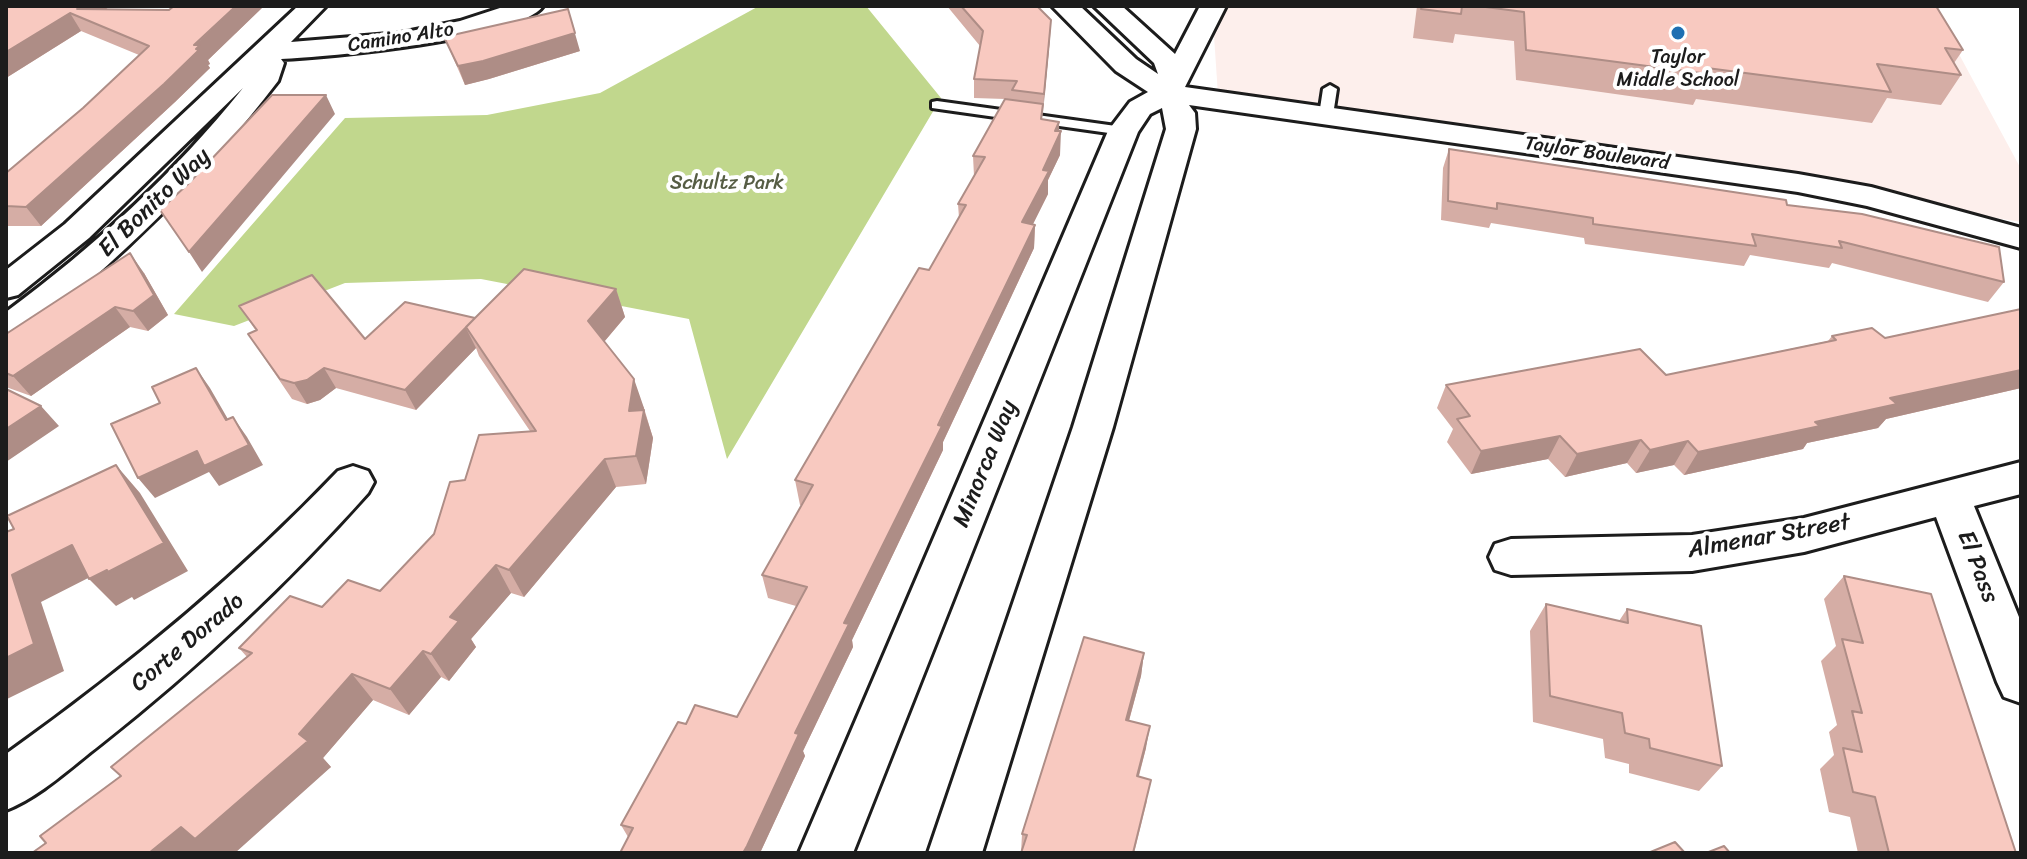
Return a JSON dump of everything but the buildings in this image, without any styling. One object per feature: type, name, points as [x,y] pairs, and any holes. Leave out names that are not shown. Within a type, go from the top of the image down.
[{"type":"street","name":"El Bonito Way","points":[[6,287],[77,231],[235,77],[268,51],[313,6]]},
{"type":"street","name":"Camino Alto","points":[[268,51],[384,44],[478,25],[530,6]]},
{"type":"street","points":[[955,853],[1093,427],[1181,129],[1180,113],[1168,93],[1126,65],[1065,6]]},
{"type":"street","points":[[1107,6],[1165,59],[1172,71],[1168,93]]},
{"type":"street","name":"Minorca Way","points":[[826,853],[1123,131],[1140,108],[1168,93],[1213,6]]},
{"type":"street","name":"El Bonito Way","points":[[6,330],[67,285],[126,235],[182,180],[222,136],[268,75],[271,66],[268,51]]},
{"type":"street","name":"Taylor Boulevard","points":[[1168,93],[1328,102],[1798,183],[1897,203],[2021,238]]},
{"type":"street","name":"Almenar Street","points":[[1511,557],[1692,553],[1804,535],[2021,478]]},
{"type":"street","name":"Corte Dorado","points":[[6,785],[84,729],[178,654],[256,586],[353,482]]},
{"type":"street","name":"El Pass","points":[[1950,498],[2021,682]]},
{"type":"lane","points":[[937,105],[1123,131]]},
{"type":"shaded area","points":[[1212,6],[1933,6],[2021,169],[2021,222],[1218,95]]},
{"type":"green space","name":"Schultz Park","points":[[759,6],[866,6],[941,98],[727,459],[689,319],[481,279],[345,283],[234,326],[174,314],[345,118],[487,115],[600,93]]},
{"type":"place","name":"Taylor Middle School","points":[[1678,33]]}]
